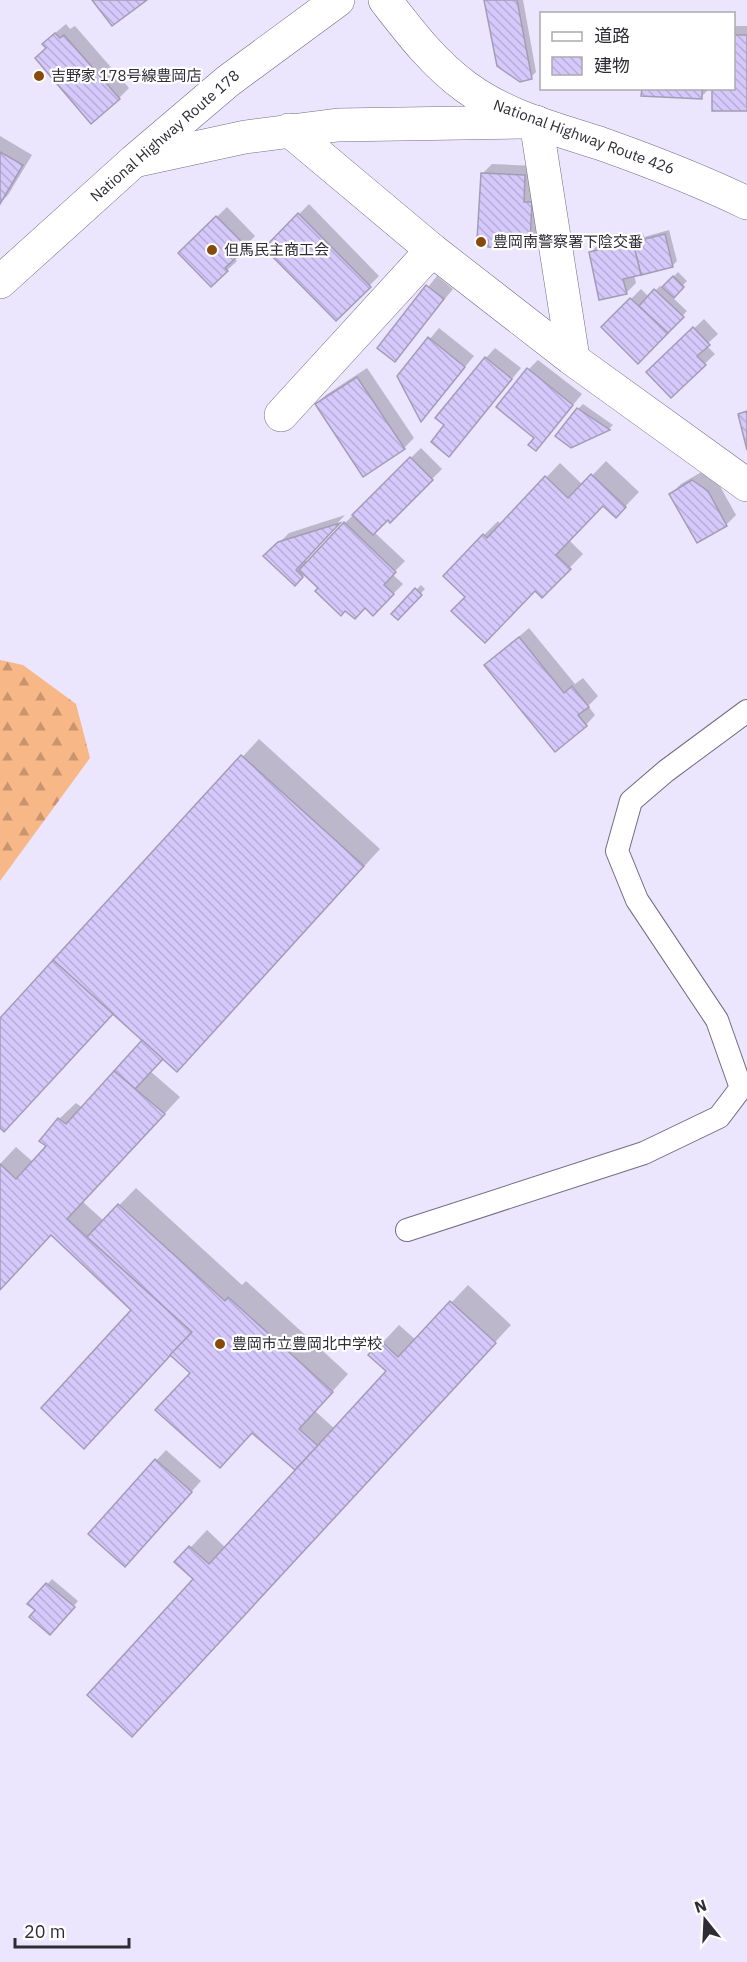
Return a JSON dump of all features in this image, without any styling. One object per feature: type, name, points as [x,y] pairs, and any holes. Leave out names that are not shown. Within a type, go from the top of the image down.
[{"type":"main road","name":"National Highway Route 178","points":[[0,282],[134,161],[228,81],[338,0]]},
{"type":"main road","name":"National Highway Route 426","points":[[385,0],[424,48],[464,86],[487,101],[536,122],[654,162],[747,203]]},
{"type":"main road","points":[[134,161],[204,145],[289,130],[338,125],[536,122],[573,358]]},
{"type":"main road","points":[[289,130],[432,250],[573,358],[747,485]]},
{"type":"main road","points":[[281,414],[432,250]]},
{"type":"lane","points":[[407,1230],[644,1153],[719,1117],[741,1088],[717,1020],[637,900],[617,851],[631,801],[666,771],[747,711]]},
{"type":"green space","points":[[0,660],[23,665],[76,704],[90,758],[0,881]]},
{"type":"building","points":[[92,0],[147,0],[112,26]]},
{"type":"building","points":[[484,0],[517,0],[532,79],[520,82],[497,66]]},
{"type":"building","points":[[55,33],[60,38],[64,35],[120,99],[91,124],[35,58],[46,48],[42,44]]},
{"type":"building","points":[[735,35],[747,35],[747,111],[712,111],[712,90],[735,90]]},
{"type":"building","points":[[642,90],[702,90],[702,99],[641,96]]},
{"type":"building","points":[[0,152],[23,165],[0,204]]},
{"type":"building","points":[[481,173],[525,175],[524,202],[532,202],[530,242],[510,242],[509,248],[488,247],[488,240],[477,240]]},
{"type":"building","points":[[298,213],[371,287],[336,321],[264,248]]},
{"type":"building","name":"但馬民主商工会","points":[[216,216],[247,247],[225,268],[228,271],[211,287],[178,253]]},
{"type":"building","points":[[665,234],[673,267],[641,275],[633,242]]},
{"type":"building","points":[[633,242],[641,275],[623,279],[627,294],[599,300],[589,252]]},
{"type":"building","points":[[673,276],[684,287],[674,298],[662,287]]},
{"type":"building","points":[[426,285],[444,299],[395,362],[377,348]]},
{"type":"building","points":[[654,289],[684,317],[668,333],[639,306]]},
{"type":"building","points":[[630,298],[668,333],[638,364],[601,327]]},
{"type":"building","points":[[693,327],[710,345],[697,356],[706,365],[671,398],[646,372]]},
{"type":"building","points":[[428,337],[465,367],[421,422],[397,376]]},
{"type":"building","points":[[485,357],[512,379],[449,457],[431,442],[444,425],[435,418]]},
{"type":"building","points":[[527,368],[573,405],[536,451],[528,445],[534,438],[496,407]]},
{"type":"building","points":[[357,377],[405,449],[363,477],[315,404]]},
{"type":"building","points":[[577,408],[610,430],[571,448],[555,436]]},
{"type":"building","points":[[747,411],[747,450],[738,414]]},
{"type":"building","points":[[410,457],[433,480],[390,523],[388,520],[373,535],[352,515]]},
{"type":"building","points":[[591,474],[626,507],[616,518],[603,506],[556,555],[571,569],[542,598],[535,591],[485,643],[451,611],[465,597],[443,576],[483,534],[487,538],[545,476],[568,498]]},
{"type":"building","points":[[692,480],[708,491],[727,526],[697,543],[669,494]]},
{"type":"building","points":[[344,522],[396,572],[384,585],[394,594],[373,616],[365,608],[355,619],[345,611],[341,616],[315,591],[318,588],[299,570]]},
{"type":"building","points":[[340,523],[296,570],[303,577],[295,586],[263,556],[278,542]]},
{"type":"building","points":[[415,588],[422,595],[398,620],[391,614]]},
{"type":"building","points":[[519,637],[564,693],[572,686],[589,707],[578,715],[587,726],[555,752],[484,665]]},
{"type":"building","points":[[241,755],[364,866],[177,1072],[53,960]]},
{"type":"building","points":[[53,960],[113,1014],[4,1132],[0,1128],[0,1018]]},
{"type":"building","points":[[142,1040],[163,1059],[135,1089],[114,1071]]},
{"type":"building","points":[[114,1071],[165,1114],[67,1219],[192,1332],[84,1449],[41,1408],[131,1310],[51,1235],[0,1290],[0,1164],[16,1179],[46,1146],[39,1141],[58,1118],[66,1124]]},
{"type":"building","points":[[118,1204],[225,1301],[228,1297],[333,1392],[299,1429],[318,1446],[295,1470],[252,1433],[220,1468],[155,1410],[190,1373],[170,1355],[192,1332],[87,1237]]},
{"type":"building","points":[[450,1301],[496,1343],[132,1737],[87,1695],[193,1579],[174,1562],[189,1546],[209,1564],[386,1371],[368,1355],[381,1341],[398,1357]]},
{"type":"building","points":[[155,1459],[192,1492],[125,1567],[88,1534]]},
{"type":"building","points":[[46,1583],[75,1607],[50,1635],[29,1617],[35,1610],[27,1604]]},
{"type":"place","name":"吉野家 178号線豊岡店","points":[[39,76]]},
{"type":"place","name":"豊岡南警察署下陰交番","points":[[481,242]]},
{"type":"place","name":"但馬民主商工会","points":[[212,250]]},
{"type":"place","name":"豊岡市立豊岡北中学校","points":[[220,1344]]}]
